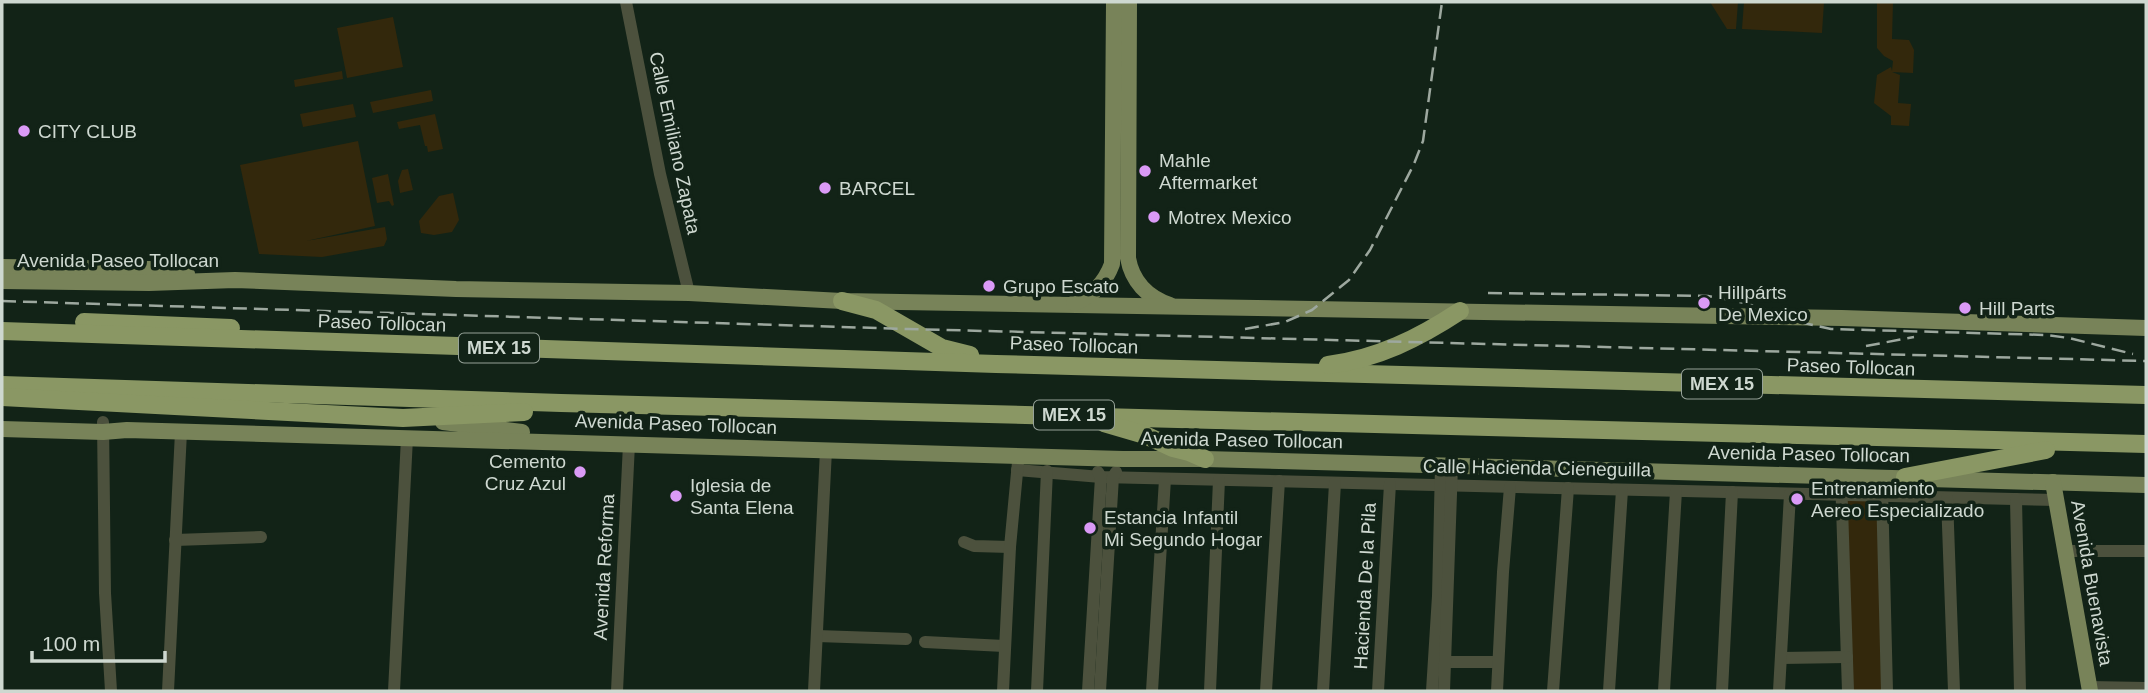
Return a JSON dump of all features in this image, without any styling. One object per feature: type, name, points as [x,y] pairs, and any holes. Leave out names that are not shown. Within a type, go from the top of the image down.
[{"type":"highway","points":[[842,301],[876,310],[942,348],[984,358],[996,364]]},
{"type":"highway","points":[[1298,373],[1380,354],[1436,327],[1460,311]]},
{"type":"highway","points":[[2,321],[172,324],[309,334],[334,343]]},
{"type":"highway","name":"Paseo Tollocan","points":[[2,331],[996,364],[2146,395]]},
{"type":"highway","name":"MEX 15","points":[[2,384],[561,403],[2146,444]]},
{"type":"highway","points":[[2,397],[403,418],[519,412],[549,408],[561,403]]},
{"type":"highway","points":[[1073,415],[1122,427],[1205,459]]},
{"type":"highway","points":[[1905,477],[1982,464],[2032,451],[2096,443]]},
{"type":"main road","points":[[1114,2],[1121,106]]},
{"type":"main road","points":[[1064,305],[1087,298],[1102,284],[1109,273],[1113,255],[1129,2]]},
{"type":"main road","points":[[1120,177],[1130,270],[1139,286]]},
{"type":"main road","name":"Avenida Paseo Tollocan","points":[[2,267],[149,269],[235,280]]},
{"type":"main road","name":"Avenida Paseo Tollocan","points":[[2,281],[149,283],[235,280],[689,293],[842,301],[1842,318],[2146,328]]},
{"type":"main road","points":[[1102,284],[1127,283],[1139,286],[1162,303],[1172,306]]},
{"type":"main road","points":[[403,418],[532,433],[568,441]]},
{"type":"main road","name":"Avenida Paseo Tollocan","points":[[2,419],[181,432],[827,450],[1018,462],[1091,458],[1205,459],[2146,485]]},
{"type":"main road","name":"Avenida Paseo Tollocan","points":[[2,429],[103,427]]},
{"type":"main road","name":"Avenida Buenavista","points":[[2053,482],[2089,689]]},
{"type":"street","name":"Calle Emiliano Zapata","points":[[626,2],[660,174],[689,293]]},
{"type":"street","points":[[103,427],[105,593],[111,691]]},
{"type":"street","points":[[168,691],[181,432]]},
{"type":"street","points":[[394,691],[407,438]]},
{"type":"street","name":"Avenida Reforma","points":[[617,691],[629,444]]},
{"type":"street","points":[[814,691],[827,450]]},
{"type":"street","points":[[1091,458],[1107,477]]},
{"type":"street","points":[[1088,691],[1098,613],[1107,477],[1123,459]]},
{"type":"street","points":[[1003,691],[1010,547],[1018,462]]},
{"type":"street","name":"Calle Hacienda Cieneguilla","points":[[1018,462],[1047,471],[1107,477],[2056,500]]},
{"type":"street","points":[[1444,691],[1446,466]]},
{"type":"street","points":[[1037,691],[1047,471]]},
{"type":"street","points":[[1841,476],[1848,691]]},
{"type":"street","points":[[1857,495],[1858,477]]},
{"type":"street","points":[[1882,477],[1887,691]]},
{"type":"street","points":[[1152,691],[1165,478]]},
{"type":"street","points":[[1210,691],[1219,480]]},
{"type":"street","points":[[1266,691],[1279,481]]},
{"type":"street","points":[[1323,691],[1335,483]]},
{"type":"street","name":"Hacienda De la Pila","points":[[1378,691],[1390,484]]},
{"type":"street","points":[[1497,691],[1510,487]]},
{"type":"street","points":[[1553,691],[1568,488]]},
{"type":"street","points":[[1609,691],[1622,490]]},
{"type":"street","points":[[1664,691],[1676,491]]},
{"type":"street","points":[[1722,691],[1732,492]]},
{"type":"street","points":[[1779,691],[1790,494]]},
{"type":"street","points":[[1947,498],[1954,691]]},
{"type":"street","points":[[2016,499],[2020,691]]},
{"type":"street","points":[[175,540],[261,537]]},
{"type":"street","points":[[964,542],[974,546],[1010,547]]},
{"type":"street","points":[[2065,551],[2146,551]]},
{"type":"street","points":[[1432,691],[1443,596]]},
{"type":"street","points":[[1098,613],[1100,691]]},
{"type":"street","points":[[817,636],[906,639]]},
{"type":"street","points":[[925,642],[1004,646]]},
{"type":"street","points":[[1781,658],[1847,657]]},
{"type":"street","points":[[1446,662],[1498,662]]},
{"type":"street","points":[[2089,689],[2146,688]]},
{"type":"shaded area","points":[[1710,2],[1738,2],[1736,29],[1727,29]]},
{"type":"shaded area","points":[[1744,2],[1824,2],[1822,33],[1742,29]]},
{"type":"shaded area","points":[[1877,2],[1893,2],[1892,39],[1909,40],[1914,50],[1913,73],[1892,72],[1900,75],[1898,103],[1911,104],[1909,126],[1891,125],[1891,116],[1874,103],[1877,75],[1891,67],[1892,71],[1893,61],[1877,48]]},
{"type":"shaded area","points":[[393,17],[403,67],[347,78],[337,28]]},
{"type":"shaded area","points":[[342,71],[343,79],[295,87],[294,80]]},
{"type":"shaded area","points":[[431,90],[433,101],[373,113],[370,102]]},
{"type":"shaded area","points":[[353,104],[356,117],[303,127],[300,114]]},
{"type":"shaded area","points":[[435,114],[443,149],[428,152],[420,125],[399,129],[397,122]]},
{"type":"shaded area","points":[[358,141],[375,226],[306,241],[385,227],[387,239],[384,246],[322,257],[259,254],[240,165]]},
{"type":"shaded area","points":[[408,169],[413,190],[400,193],[398,181],[402,170]]},
{"type":"shaded area","points":[[388,174],[394,205],[392,206],[389,201],[377,203],[372,178]]},
{"type":"shaded area","points":[[453,193],[459,220],[452,232],[434,235],[421,233],[419,221],[439,196]]},
{"type":"shaded area","points":[[1846,500],[1879,500],[1883,691],[1850,691]]},
{"type":"railway","points":[[1245,329],[1285,322],[1312,310],[1349,280],[1370,250],[1423,141],[1442,2]]},
{"type":"railway","points":[[1719,290],[1755,291]]},
{"type":"railway","points":[[1488,293],[1708,296],[1745,303],[1831,329],[2046,335],[2133,354]]},
{"type":"railway","points":[[2,301],[908,329],[2146,361]]},
{"type":"railway","points":[[1866,346],[1914,337]]},
{"type":"place","name":"CITY CLUB","points":[[24,131]]},
{"type":"place","name":"Mahle Aftermarket","points":[[1145,171]]},
{"type":"place","name":"BARCEL","points":[[825,188]]},
{"type":"place","name":"Motrex Mexico","points":[[1154,217]]},
{"type":"place","name":"Grupo Escato","points":[[989,286]]},
{"type":"place","name":"Hillpárts De Mexico","points":[[1704,303]]},
{"type":"place","name":"Hill Parts","points":[[1965,308]]},
{"type":"place","name":"Cemento Cruz Azul","points":[[580,472]]},
{"type":"place","name":"Iglesia de Santa Elena","points":[[676,496]]},
{"type":"place","name":"Entrenamiento Aereo Especializado","points":[[1797,499]]},
{"type":"place","name":"Estancia Infantil Mi Segundo Hogar","points":[[1090,528]]}]
